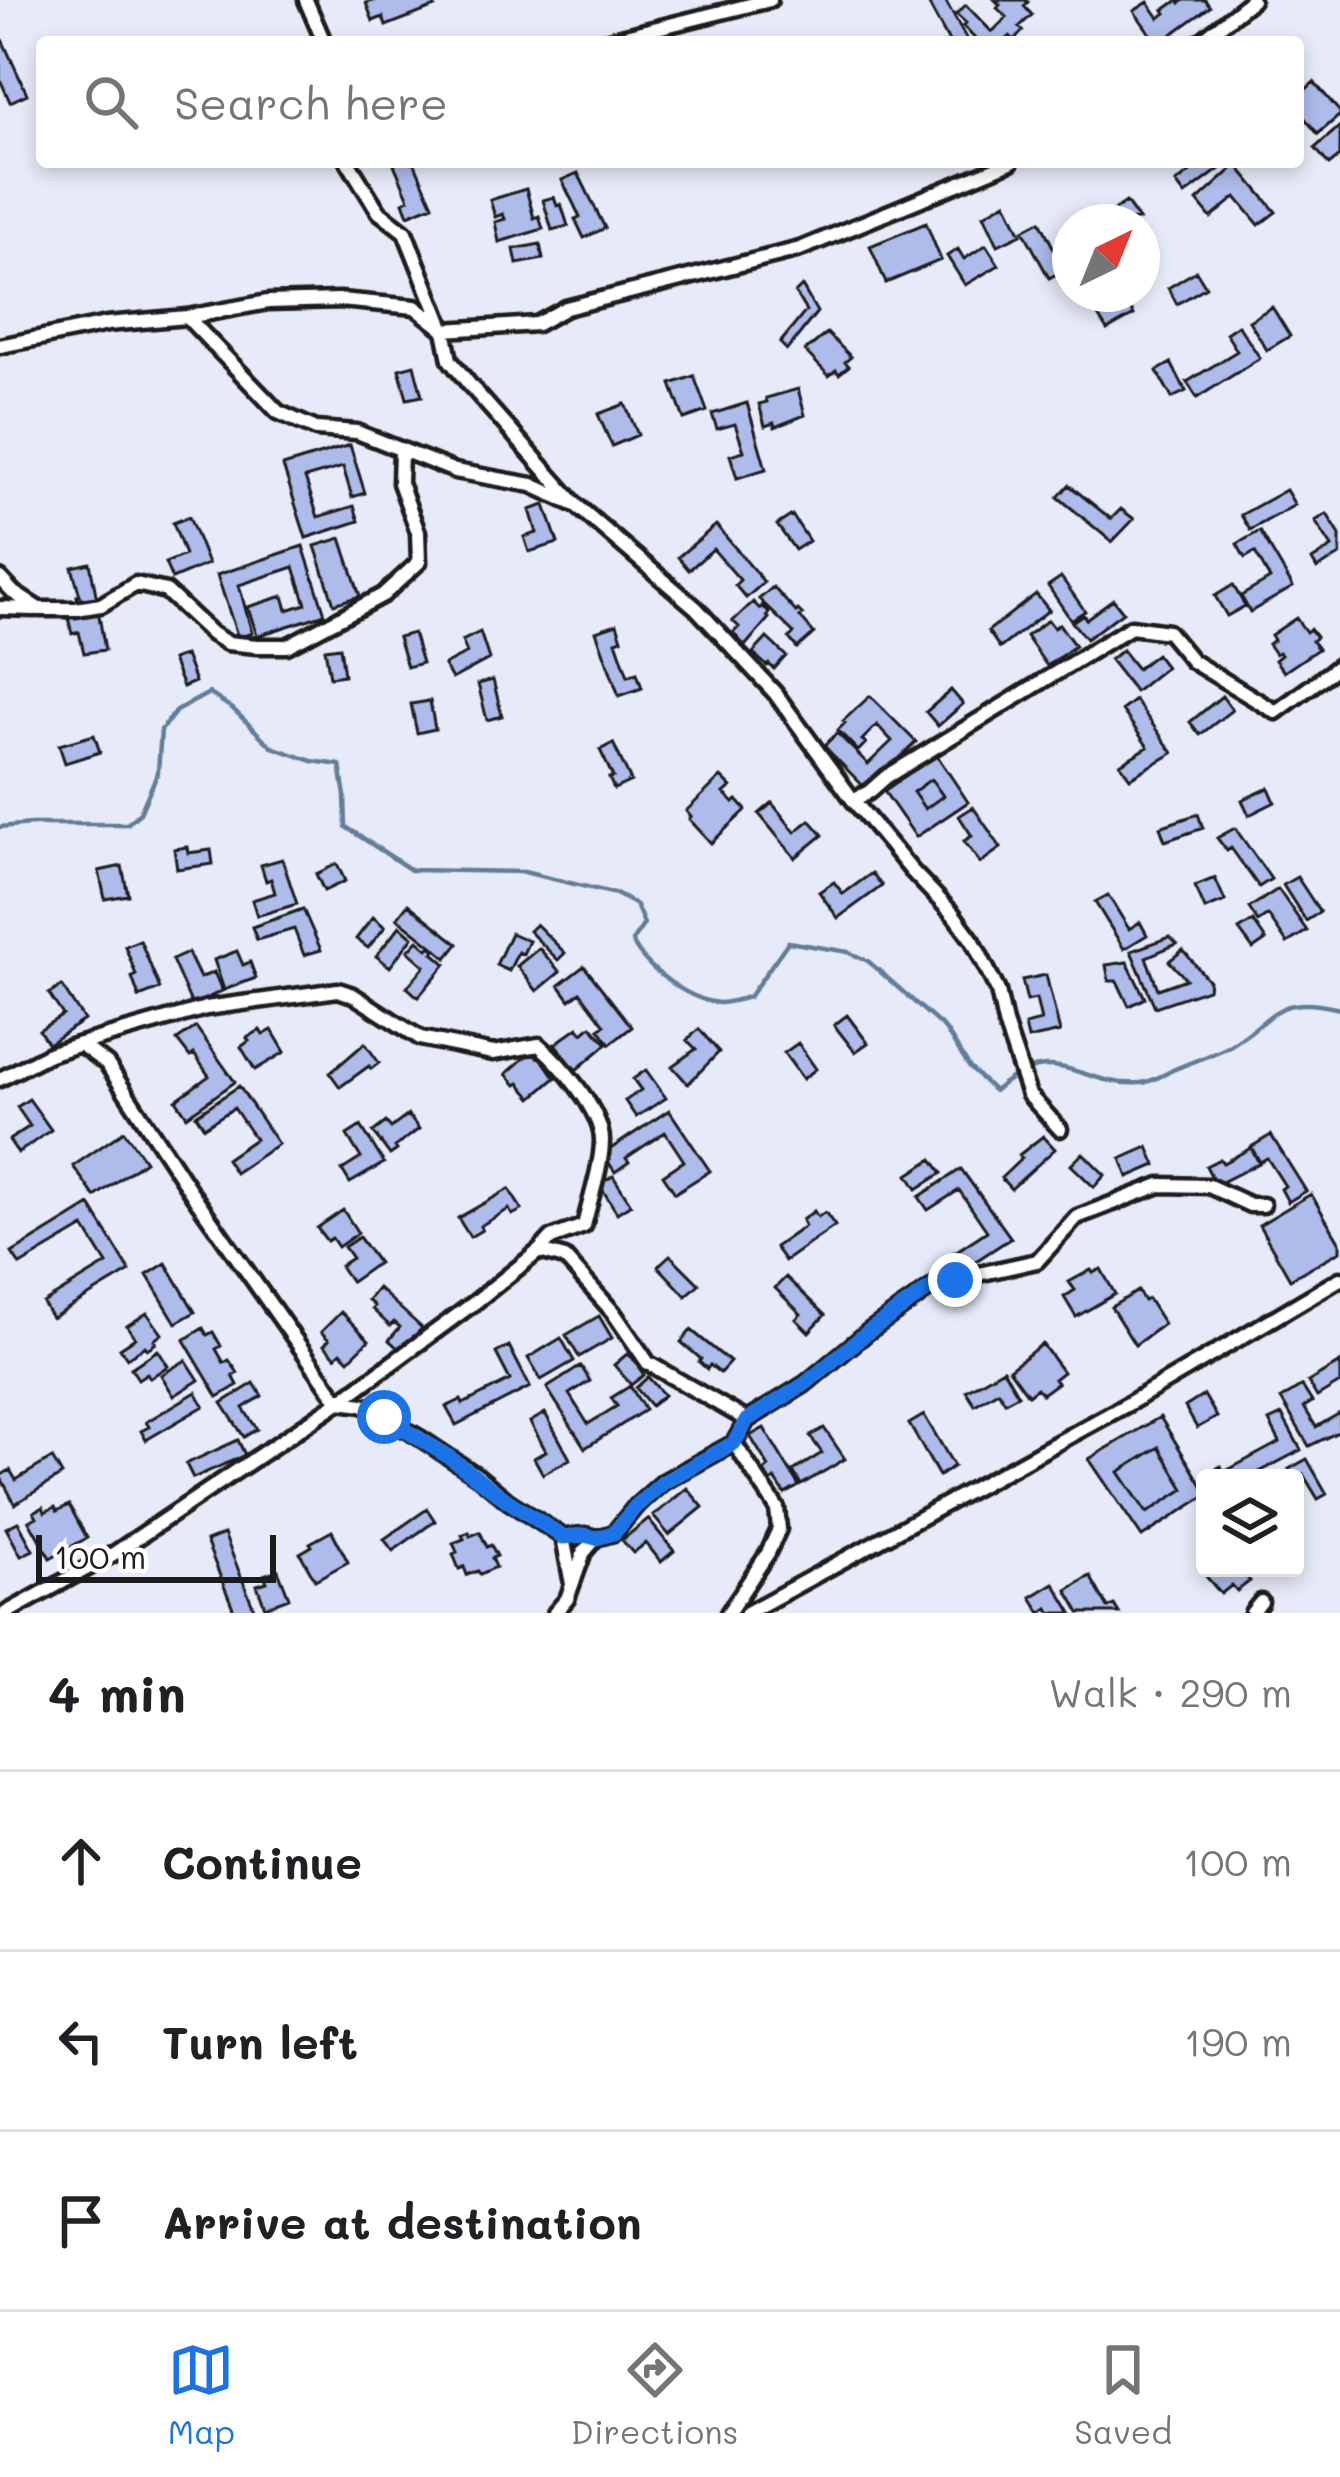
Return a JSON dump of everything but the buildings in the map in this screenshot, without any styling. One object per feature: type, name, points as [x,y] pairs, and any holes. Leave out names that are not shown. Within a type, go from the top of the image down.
[{"type":"street","points":[[305,0],[321,36]]},
{"type":"street","points":[[625,36],[770,0]]},
{"type":"street","points":[[1207,36],[1252,0]]},
{"type":"street","points":[[352,168],[380,212],[405,232],[444,330],[450,360],[577,506],[696,608],[775,693],[853,800],[973,941],[998,991],[1029,1095],[1060,1129]]},
{"type":"street","points":[[0,346],[107,324],[188,317],[268,302],[340,300],[415,307],[444,330],[537,324],[566,308],[800,249],[996,168]]},
{"type":"street","points":[[188,317],[278,412],[316,429],[357,432],[455,471],[532,484],[577,506]]},
{"type":"street","points":[[0,608],[100,605],[136,584],[166,591],[227,643],[287,646],[383,595],[419,562],[418,532],[400,483],[401,450]]},
{"type":"street","points":[[0,578],[39,609]]},
{"type":"street","points":[[853,800],[1131,627],[1168,632],[1192,661],[1276,712],[1340,665]]},
{"type":"street","points":[[0,1079],[49,1054],[206,1008],[338,990],[420,1038],[494,1053],[539,1045],[562,1065],[592,1111],[602,1138],[584,1226],[551,1238],[474,1303],[339,1402],[115,1553],[5,1613]]},
{"type":"street","points":[[80,1044],[106,1064],[339,1402],[362,1405],[420,1438],[584,1552]]},
{"type":"street","points":[[563,1537],[614,1533],[664,1482],[734,1443],[747,1420],[805,1384],[938,1283],[1037,1261],[1077,1217],[1160,1185],[1209,1186],[1263,1205]]},
{"type":"street","points":[[539,1251],[565,1258],[613,1312],[648,1363],[747,1420]]},
{"type":"street","points":[[746,1613],[1128,1404],[1340,1279]]},
{"type":"street","points":[[728,1613],[779,1529],[777,1508],[734,1443]]},
{"type":"street","points":[[563,1537],[572,1585]]},
{"type":"street","points":[[555,1613],[567,1599],[584,1552],[596,1538]]},
{"type":"waterway","points":[[0,827],[127,824],[140,813],[158,772],[161,730],[176,711],[209,693],[272,747],[340,765],[346,827],[411,870],[524,872],[616,894],[636,905],[644,924],[632,941],[647,962],[681,989],[707,1001],[749,997],[788,942],[848,952],[868,961],[945,1029],[970,1068],[994,1091],[1015,1075],[1051,1066],[1120,1083],[1145,1082],[1226,1048],[1287,1006],[1340,1009]]},
{"type":"route","points":[[384,1417],[563,1537],[596,1538],[614,1533],[664,1482],[734,1443],[747,1420],[805,1384],[869,1331],[938,1283],[955,1280]]}]
